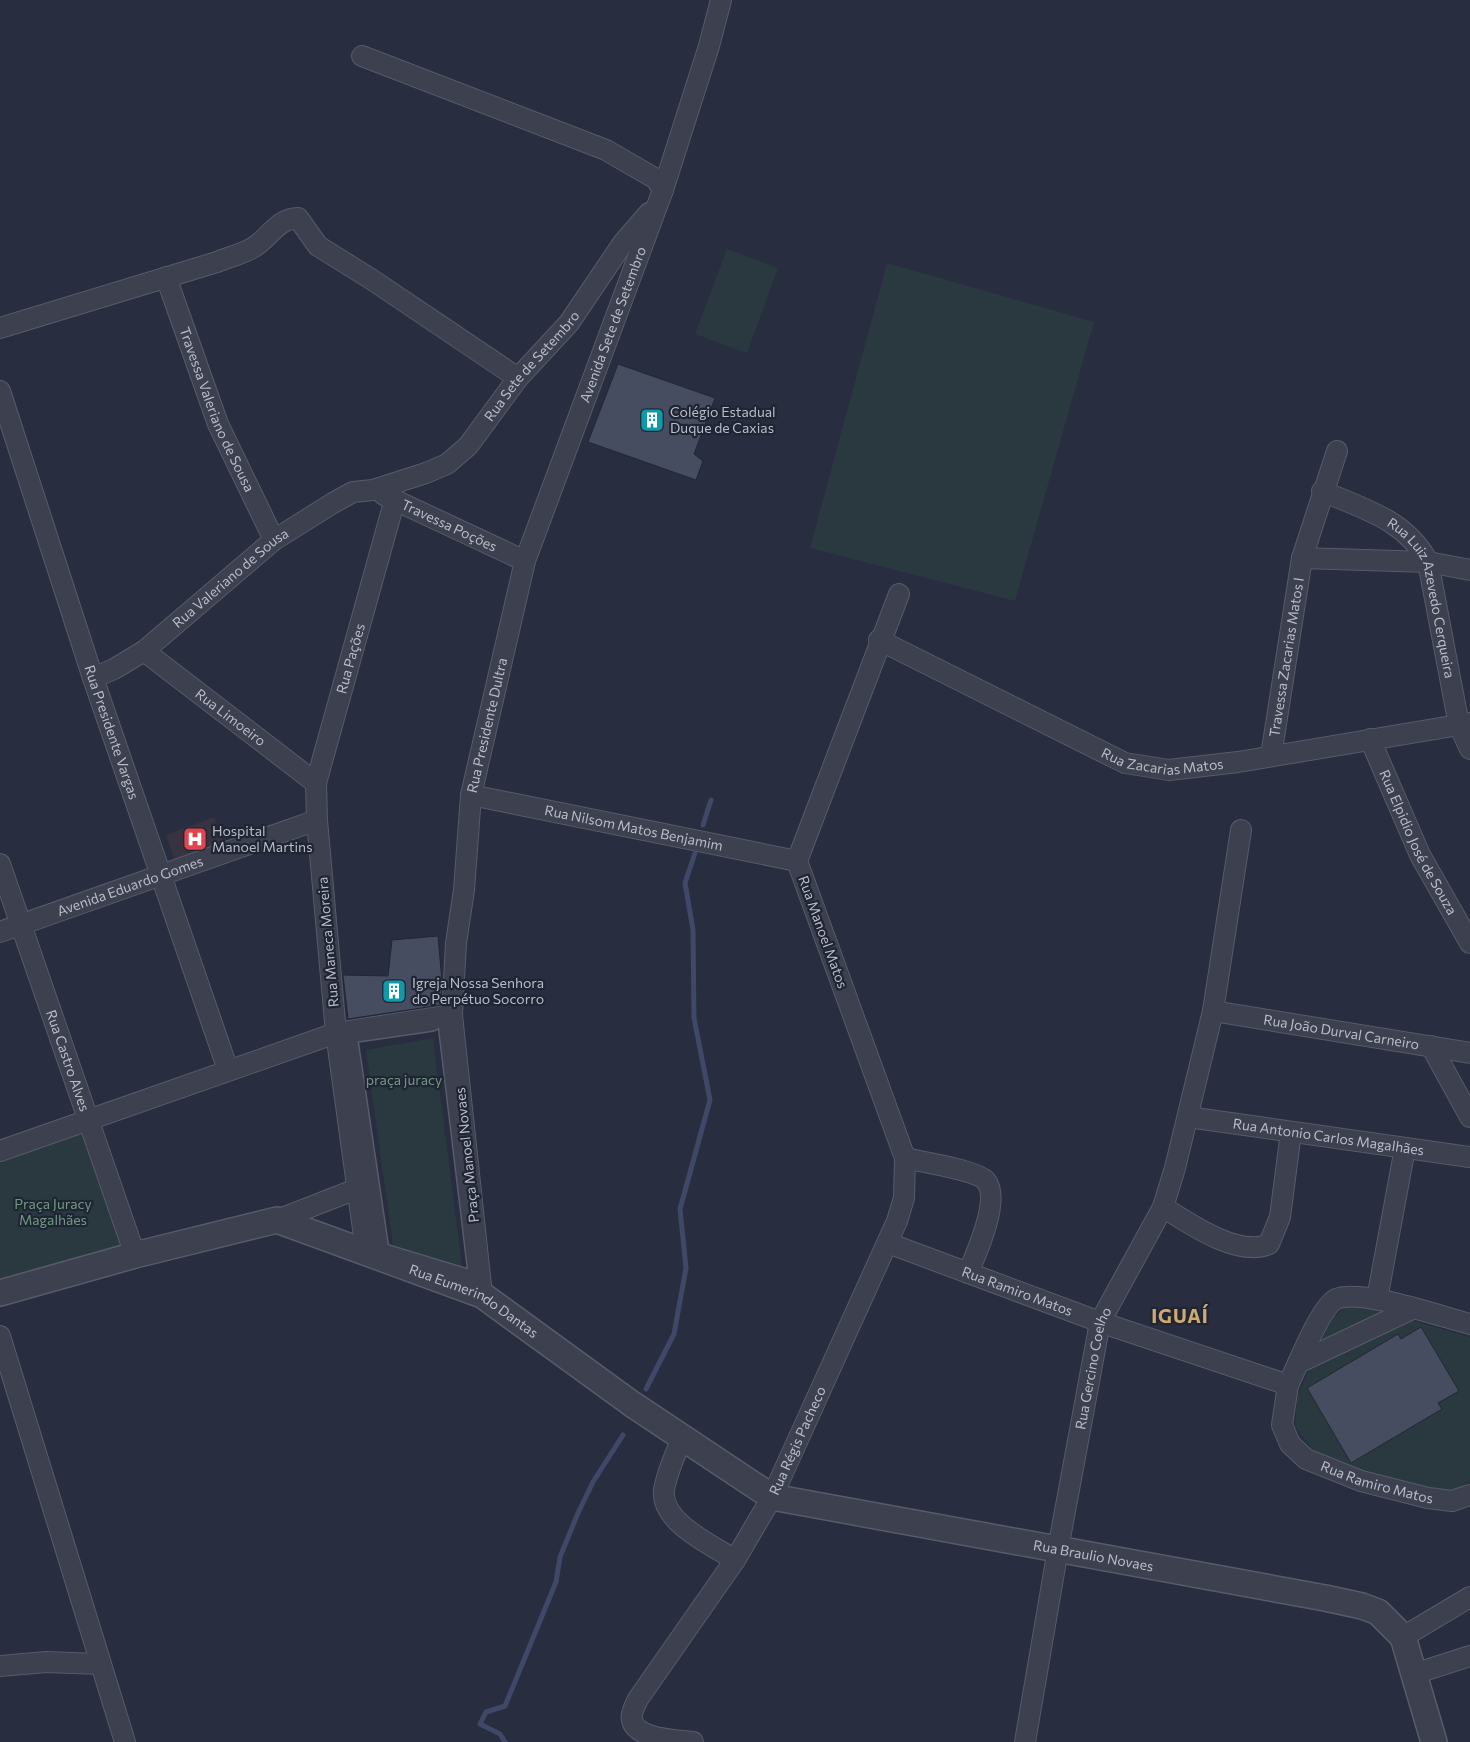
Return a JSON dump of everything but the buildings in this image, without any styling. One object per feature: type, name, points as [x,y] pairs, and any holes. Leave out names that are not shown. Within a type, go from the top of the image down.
[{"type":"street","name":"Avenida Sete de Setembro","points":[[569,446],[660,196],[709,46],[721,0]]},
{"type":"street","points":[[362,56],[606,150],[656,179],[660,196]]},
{"type":"street","name":"Rua Sete de Setembro","points":[[374,490],[447,464],[468,446],[518,378],[569,323],[624,243],[660,196]]},
{"type":"street","points":[[0,328],[166,277],[252,248],[282,222],[291,218],[298,218],[318,246],[371,279],[518,378]]},
{"type":"street","name":"Travessa Valeriano de Sousa","points":[[166,277],[218,424],[274,540]]},
{"type":"street","name":"Rua Presidente Vargas","points":[[0,390],[5,423],[228,1070]]},
{"type":"street","name":"Rua Presidente Dultra","points":[[447,1016],[464,890],[471,795],[525,561],[569,446]]},
{"type":"street","name":"Travessa Zacarias Matos I","points":[[1271,756],[1302,558],[1322,491],[1337,451]]},
{"type":"street","name":"Rua Valeriano de Sousa","points":[[93,678],[114,669],[144,651],[274,540],[353,492],[374,490]]},
{"type":"street","name":"Travessa Poções","points":[[374,490],[525,561]]},
{"type":"street","name":"Rua Luiz Azevedo Cerqueira","points":[[1322,491],[1379,515],[1406,531],[1420,546],[1428,562],[1470,749]]},
{"type":"street","name":"Rua Pações","points":[[317,820],[316,783],[395,500]]},
{"type":"street","points":[[1302,558],[1428,562],[1470,570]]},
{"type":"street","name":"Rua Manoel Matos","points":[[899,594],[879,640],[797,861],[905,1158]]},
{"type":"street","name":"Rua Zacarias Matos","points":[[879,640],[1124,763],[1169,770],[1238,762],[1464,724]]},
{"type":"street","name":"Rua Limoeiro","points":[[144,651],[316,783]]},
{"type":"street","name":"Rua Elpidio José de Souza","points":[[1370,739],[1420,855],[1470,944]]},
{"type":"street","name":"Rua Nilsom Matos Benjamim","points":[[471,795],[797,861]]},
{"type":"street","name":"Avenida Eduardo Gomes","points":[[0,932],[317,820]]},
{"type":"street","name":"Rua Maneca Moreira","points":[[317,820],[336,1033]]},
{"type":"street","name":"Rua Gercino Coelho","points":[[1025,1742],[1100,1322],[1163,1207],[1188,1118],[1213,1011],[1241,830]]},
{"type":"street","name":"Rua Castro Alves","points":[[0,864],[135,1255]]},
{"type":"street","name":"Rua João Durval Carneiro","points":[[1213,1011],[1470,1053]]},
{"type":"street","points":[[447,1016],[446,1022],[477,1280],[381,1251],[350,1035],[432,1023],[447,1016]]},
{"type":"street","points":[[0,1151],[88,1118],[336,1033],[447,1016]]},
{"type":"street","name":"Praça Manoel Novaes","points":[[447,1016],[482,1295]]},
{"type":"street","points":[[336,1033],[359,1188],[366,1250]]},
{"type":"street","points":[[1430,1046],[1470,1117]]},
{"type":"street","name":"Rua Antonio Carlos Magalhães","points":[[1188,1118],[1470,1157]]},
{"type":"street","points":[[1163,1207],[1185,1221],[1235,1245],[1260,1248],[1269,1244],[1280,1217],[1291,1132]]},
{"type":"street","points":[[1377,1299],[1405,1148]]},
{"type":"street","points":[[905,1158],[969,1172],[986,1181],[990,1191],[990,1210],[968,1273]]},
{"type":"street","name":"Rua Régis Pacheco","points":[[693,1742],[642,1733],[634,1725],[632,1715],[638,1699],[735,1560],[772,1497],[888,1242],[904,1198],[905,1158]]},
{"type":"street","points":[[0,1293],[135,1255],[277,1220],[359,1188]]},
{"type":"street","name":"Rua Eumerindo Dantas","points":[[277,1220],[366,1250],[482,1295],[682,1438],[772,1497]]},
{"type":"street","name":"Rua Ramiro Matos","points":[[888,1242],[1100,1322],[1288,1385]]},
{"type":"street","name":"Rua Ramiro Matos","points":[[1470,1324],[1377,1299],[1350,1296],[1335,1300],[1322,1314],[1288,1385],[1282,1425],[1290,1444],[1306,1459],[1362,1480],[1428,1498],[1452,1501],[1470,1496]]},
{"type":"street","points":[[1298,1363],[1412,1309]]},
{"type":"street","points":[[0,1336],[125,1742]]},
{"type":"street","points":[[682,1438],[667,1476],[664,1504],[669,1514],[680,1524],[735,1560]]},
{"type":"street","name":"Rua Braulio Novaes","points":[[772,1497],[1362,1606],[1378,1612],[1403,1637]]},
{"type":"street","points":[[1434,1742],[1403,1637],[1470,1597]]},
{"type":"street","points":[[1414,1674],[1470,1656]]},
{"type":"street","points":[[0,1666],[46,1662],[100,1664]]},
{"type":"shaded area","name":"Hospital Manoel Martins","points":[[214,817],[224,843],[175,861],[166,835]]},
{"type":"green space","points":[[727,249],[778,268],[747,353],[695,334]]},
{"type":"green space","points":[[887,263],[1094,322],[1015,601],[810,548]]},
{"type":"green space","name":"praça juracy","points":[[433,1038],[462,1266],[393,1246],[366,1050]]},
{"type":"green space","name":"Praça Juracy Magalhães","points":[[83,1132],[122,1249],[0,1285],[0,1163]]},
{"type":"green space","points":[[1356,1304],[1470,1337],[1470,1482],[1451,1492],[1330,1463],[1311,1447],[1295,1427],[1297,1397],[1325,1331],[1334,1317],[1345,1307]]},
{"type":"waterway","points":[[703,825],[711,800]]},
{"type":"waterway","points":[[646,1389],[674,1334],[686,1268],[680,1209],[710,1100],[694,1018],[693,930],[685,883],[695,853]]},
{"type":"waterway","points":[[505,1742],[500,1734],[480,1724],[486,1712],[505,1706],[556,1582],[560,1557],[578,1513],[593,1482],[623,1435]]},
{"type":"place","name":"Colégio Estadual Duque de Caxias","points":[[652,420]]},
{"type":"place","name":"Hospital Manoel Martins","points":[[195,839]]},
{"type":"place","name":"Igreja Nossa Senhora do Perpétuo Socorro","points":[[394,991]]},
{"type":"district","name":"IGUAÍ","points":[[1180,1316]]}]
